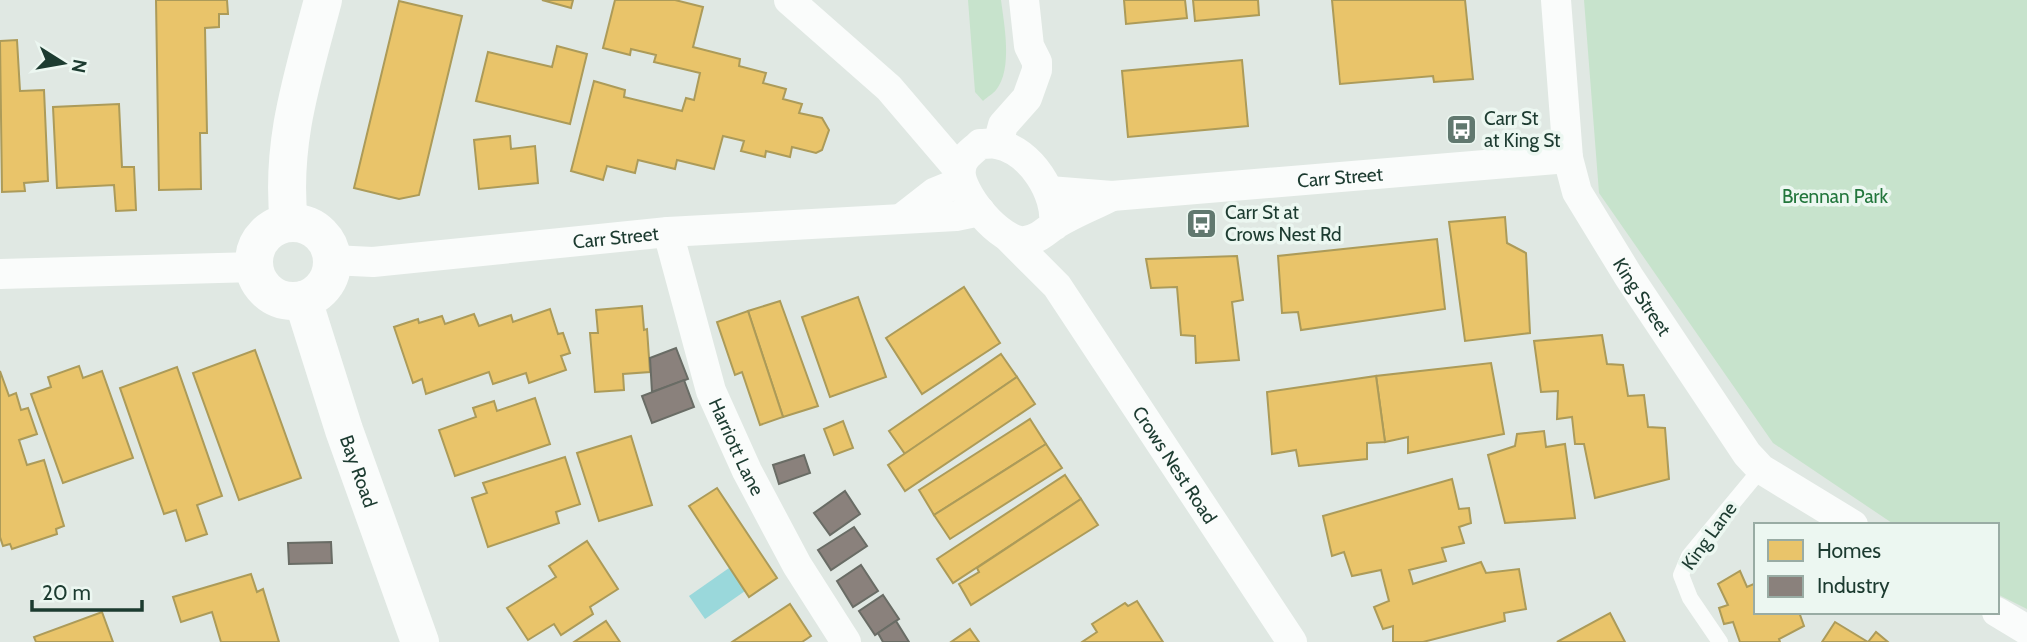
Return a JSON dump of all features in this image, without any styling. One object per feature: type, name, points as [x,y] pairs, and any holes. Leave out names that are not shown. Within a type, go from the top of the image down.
[{"type":"street","points":[[289,223],[286,196],[293,109],[323,0]]},
{"type":"street","points":[[789,0],[889,88],[975,158],[1019,155],[1039,175],[1049,191],[1055,214],[1049,230],[1021,242],[1009,238],[980,211],[975,158]]},
{"type":"street","points":[[902,218],[975,158],[1027,98],[1033,85],[1037,62],[1029,46],[1024,0]]},
{"type":"street","name":"King Street","points":[[1556,0],[1568,158],[1577,192],[1629,277],[1747,454],[1761,469],[1850,523]]},
{"type":"street","name":"Carr Street","points":[[1049,191],[1112,196],[1568,158]]},
{"type":"street","name":"Carr Street","points":[[1049,230],[1112,196]]},
{"type":"street","name":"Carr Street","points":[[332,260],[373,262],[668,232],[956,216],[980,211]]},
{"type":"street","points":[[289,223],[313,229],[330,247],[331,274],[325,286],[316,295],[303,300],[277,298],[258,280],[255,267],[259,243],[277,227],[289,223]]},
{"type":"street","name":"Crows Nest Road","points":[[1049,230],[1057,286]]},
{"type":"street","name":"Harriott Lane","points":[[668,232],[711,391],[747,471],[797,565],[846,642]]},
{"type":"street","name":"Crows Nest Road","points":[[1009,238],[1057,286],[1292,642]]},
{"type":"street","points":[[0,274],[255,267]]},
{"type":"street","name":"Bay Road","points":[[303,300],[344,430],[420,642]]},
{"type":"street","points":[[1999,613],[2027,629]]},
{"type":"lane","name":"King Lane","points":[[1720,642],[1690,598],[1681,575],[1689,556],[1761,469]]},
{"type":"green space","points":[[968,0],[1001,0],[1006,59],[1001,81],[996,90],[983,101],[975,92]]},
{"type":"green space","name":"Brennan Park","points":[[1584,0],[2027,0],[2027,609],[1999,595],[1999,523],[1892,523],[1773,443],[1599,193]]},
{"type":"water","points":[[729,568],[745,591],[705,619],[689,596]]},
{"type":"building: Homes","points":[[156,0],[227,0],[228,14],[219,14],[219,27],[205,28],[207,133],[200,133],[201,189],[159,190]]},
{"type":"building: Homes","points":[[542,0],[573,0],[571,8]]},
{"type":"building: Homes","points":[[615,0],[675,0],[703,7],[693,47],[740,59],[739,66],[766,73],[763,83],[786,89],[783,99],[802,104],[799,113],[822,118],[829,130],[822,150],[816,153],[792,147],[790,157],[766,151],[765,157],[741,151],[744,141],[723,136],[714,169],[677,160],[675,169],[638,160],[635,173],[607,166],[603,180],[571,171],[594,81],[625,90],[624,97],[682,111],[686,98],[694,100],[700,73],[654,62],[656,55],[631,49],[630,55],[603,48]]},
{"type":"building: Homes","points":[[1124,0],[1185,0],[1187,18],[1126,24]]},
{"type":"building: Homes","points":[[1193,0],[1258,0],[1259,15],[1195,21]]},
{"type":"building: Homes","points":[[1332,0],[1465,0],[1473,79],[1434,82],[1433,76],[1340,84]]},
{"type":"building: Homes","points":[[399,1],[462,16],[419,195],[399,199],[354,188]]},
{"type":"building: Homes","points":[[17,40],[20,91],[44,90],[48,181],[24,183],[25,191],[2,192],[0,41]]},
{"type":"building: Homes","points":[[557,46],[587,54],[570,124],[476,101],[488,52],[552,67]]},
{"type":"building: Homes","points":[[1242,60],[1248,126],[1128,137],[1122,71]]},
{"type":"building: Homes","points":[[119,104],[122,167],[134,167],[136,210],[116,211],[114,185],[57,188],[53,107]]},
{"type":"building: Homes","points":[[510,136],[511,149],[535,146],[538,183],[479,189],[474,140]]},
{"type":"building: Homes","points":[[1505,217],[1507,243],[1526,253],[1530,333],[1465,341],[1449,222]]},
{"type":"building: Homes","points":[[1437,239],[1445,309],[1301,330],[1298,312],[1282,313],[1278,256]]},
{"type":"building: Homes","points":[[1237,256],[1243,300],[1232,302],[1239,360],[1196,363],[1195,336],[1181,335],[1177,287],[1151,288],[1146,259]]},
{"type":"building: Homes","points":[[964,287],[1000,343],[922,394],[886,338]]},
{"type":"building: Homes","points":[[858,297],[886,377],[830,397],[802,317]]},
{"type":"building: Homes","points":[[780,301],[818,406],[783,417],[748,311]]},
{"type":"building: Homes","points":[[642,306],[644,330],[647,329],[650,372],[623,374],[624,390],[595,392],[590,333],[598,333],[596,310]]},
{"type":"building: Homes","points":[[550,309],[558,334],[563,333],[570,353],[561,356],[566,370],[529,383],[526,373],[493,384],[489,372],[426,394],[422,379],[413,383],[394,327],[418,319],[419,323],[442,316],[445,324],[474,314],[479,326],[511,315],[513,322]]},
{"type":"building: Homes","points":[[748,311],[783,417],[760,425],[742,372],[735,375],[717,322]]},
{"type":"building: Homes","points":[[1602,335],[1607,364],[1623,365],[1628,396],[1644,395],[1648,427],[1665,428],[1669,479],[1595,498],[1584,444],[1575,444],[1572,417],[1557,419],[1558,391],[1541,392],[1534,341]]},
{"type":"building: Homes","points":[[255,350],[301,478],[239,500],[193,373]]},
{"type":"building: Homes","points":[[1001,354],[1017,377],[905,454],[889,431]]},
{"type":"building: Homes","points":[[1491,363],[1504,434],[1408,453],[1408,437],[1385,442],[1376,376]]},
{"type":"building: Homes","points":[[79,366],[83,378],[102,371],[133,458],[63,483],[31,394],[51,387],[48,377]]},
{"type":"building: Homes","points":[[177,367],[222,496],[197,505],[207,534],[186,541],[176,510],[164,514],[120,388]]},
{"type":"building: Homes","points":[[0,371],[9,396],[16,393],[21,410],[28,408],[37,434],[19,440],[27,465],[44,460],[64,526],[56,529],[57,534],[12,549],[10,544],[3,546],[0,537]]},
{"type":"building: Homes","points":[[1376,376],[1385,442],[1367,443],[1367,459],[1299,466],[1296,450],[1272,454],[1267,392]]},
{"type":"building: Homes","points":[[1017,377],[1035,404],[905,491],[888,465]]},
{"type":"building: Homes","points":[[535,398],[550,444],[455,476],[439,430],[476,417],[473,408],[494,401],[497,411]]},
{"type":"building: Homes","points":[[1030,419],[1046,444],[934,515],[919,490]]},
{"type":"building: Homes","points":[[843,421],[853,448],[834,455],[824,429]]},
{"type":"building: Homes","points":[[1544,431],[1546,447],[1565,444],[1575,518],[1505,523],[1488,455],[1515,446],[1517,434]]},
{"type":"building: Homes","points":[[631,436],[652,505],[599,521],[577,453]]},
{"type":"building: Homes","points":[[1046,444],[1062,468],[950,539],[934,515]]},
{"type":"building: Homes","points":[[565,457],[580,504],[556,512],[559,523],[488,547],[472,498],[487,493],[483,483]]},
{"type":"building: Homes","points":[[1065,475],[1081,499],[953,583],[937,559]]},
{"type":"building: Homes","points":[[1452,479],[1459,509],[1469,508],[1471,523],[1459,527],[1464,543],[1442,548],[1446,561],[1409,570],[1413,584],[1481,562],[1486,573],[1519,569],[1526,609],[1504,613],[1505,621],[1423,642],[1393,642],[1393,626],[1383,629],[1374,607],[1389,601],[1381,570],[1352,576],[1344,552],[1332,556],[1323,516]]},
{"type":"building: Homes","points":[[717,488],[777,578],[749,597],[689,506]]},
{"type":"building: Homes","points":[[1081,499],[1098,525],[971,605],[959,584],[979,572],[977,568]]},
{"type":"building: Homes","points":[[587,541],[618,589],[590,607],[593,614],[561,635],[554,624],[528,640],[507,608],[556,577],[549,566]]},
{"type":"building: Homes","points":[[1740,571],[1747,587],[1754,584],[1754,614],[1800,614],[1804,626],[1779,639],[1780,642],[1740,642],[1733,622],[1724,624],[1719,608],[1728,605],[1718,584]]},
{"type":"building: Homes","points":[[251,574],[257,592],[263,589],[279,642],[221,642],[212,612],[181,622],[173,597]]},
{"type":"building: Homes","points":[[1137,601],[1163,642],[1082,642],[1097,632],[1092,624],[1125,603],[1128,606]]},
{"type":"building: Homes","points":[[790,604],[811,636],[802,642],[732,642]]},
{"type":"building: Homes","points":[[102,612],[113,642],[36,642],[34,637]]},
{"type":"building: Homes","points":[[1610,613],[1625,642],[1557,642]]},
{"type":"building: Homes","points":[[606,621],[620,642],[574,642]]},
{"type":"building: Homes","points":[[1835,622],[1868,642],[1822,642]]},
{"type":"building: Homes","points":[[970,629],[979,642],[951,642]]},
{"type":"building: Homes","points":[[1876,632],[1888,642],[1868,642]]},
{"type":"building: Industry","points":[[676,348],[688,379],[652,392],[650,358]]},
{"type":"building: Industry","points":[[684,380],[694,407],[652,423],[642,396]]},
{"type":"building: Industry","points":[[804,455],[810,473],[779,484],[773,465]]},
{"type":"building: Industry","points":[[845,491],[860,514],[830,535],[814,513]]},
{"type":"building: Industry","points":[[854,527],[867,546],[831,570],[818,550]]},
{"type":"building: Industry","points":[[331,542],[332,563],[289,564],[288,543]]},
{"type":"building: Industry","points":[[861,565],[878,591],[853,607],[837,581]]},
{"type":"building: Industry","points":[[883,595],[899,619],[875,635],[859,611]]},
{"type":"building: Industry","points":[[896,621],[909,642],[883,642],[878,633]]},
{"type":"place","name":"Carr St at King St","points":[[1461,129]]},
{"type":"place","name":"Carr St at Crows Nest Rd","points":[[1202,223]]}]
